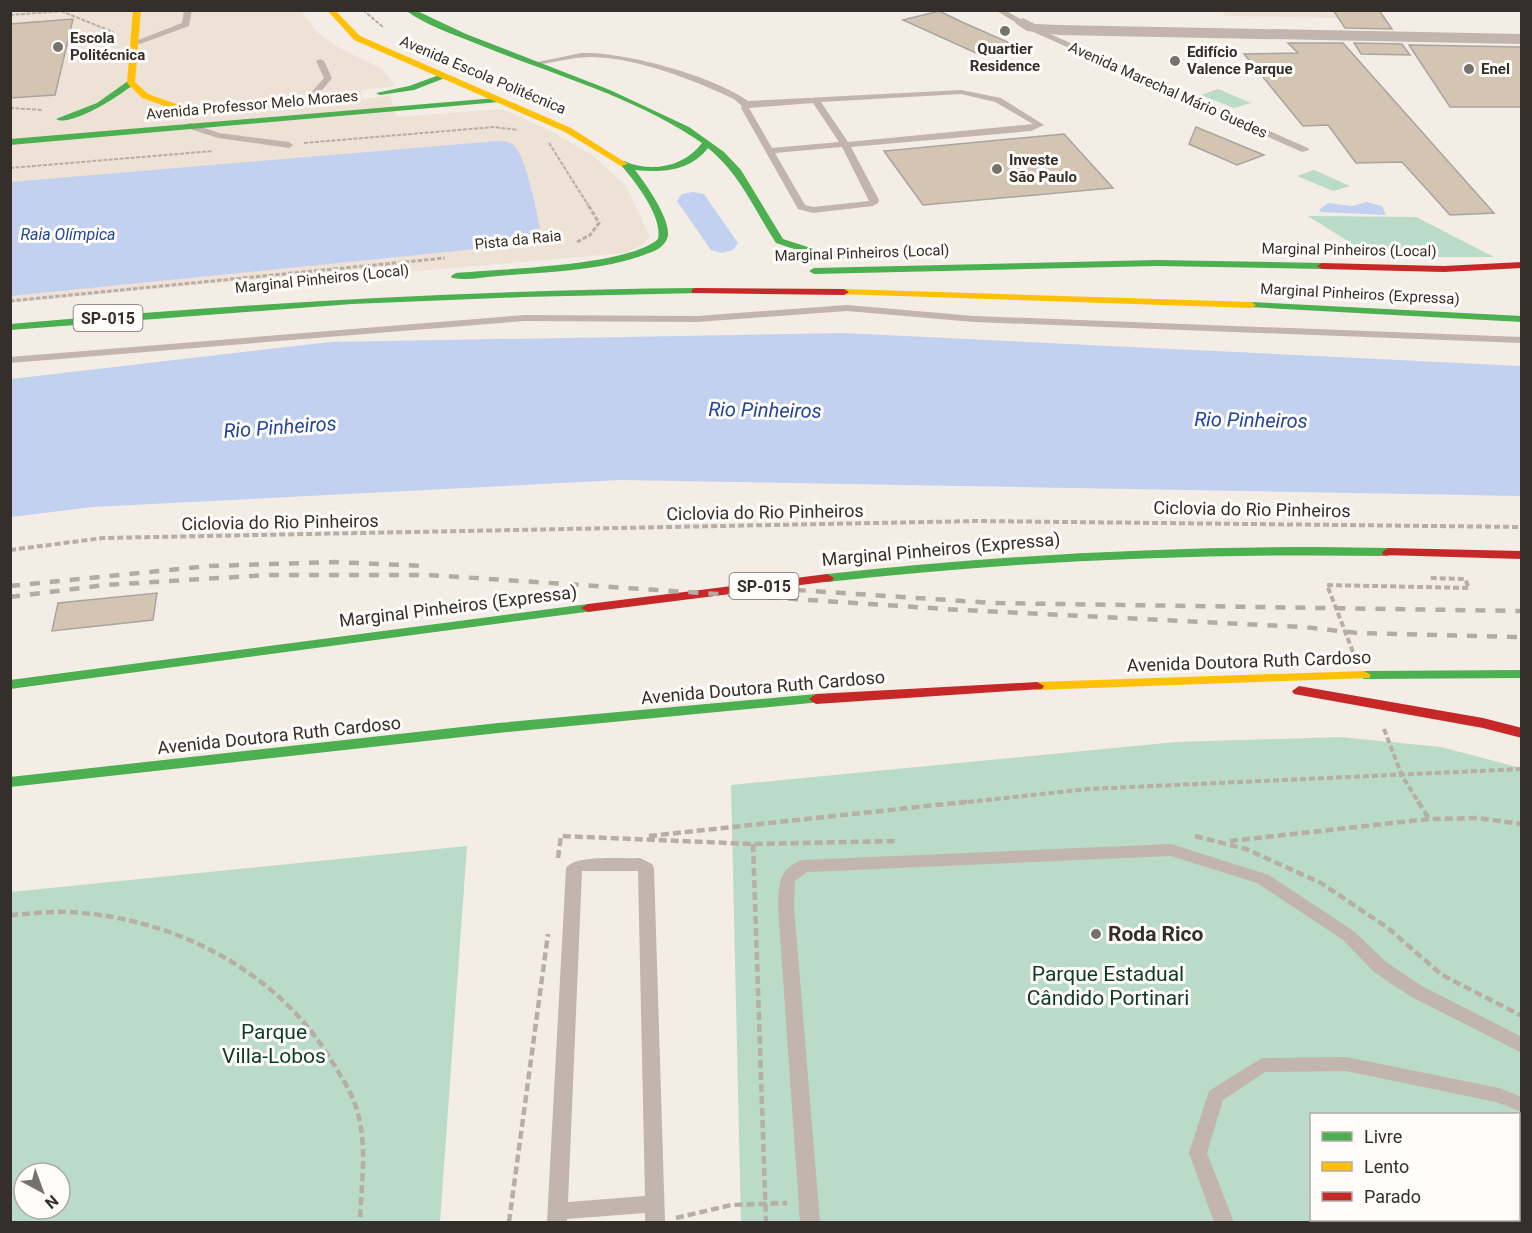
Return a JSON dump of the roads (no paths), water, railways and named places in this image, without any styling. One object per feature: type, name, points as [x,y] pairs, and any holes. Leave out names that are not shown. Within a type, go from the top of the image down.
[{"type":"main road","points":[[115,114],[55,119],[100,105],[131,82],[137,42],[137,10]]},
{"type":"main road","name":"Avenida Escola Politécnica","points":[[330,10],[357,38],[568,130],[627,166]]},
{"type":"main road","name":"Avenida Escola Politécnica","points":[[408,10],[438,26],[537,63],[560,79],[648,109],[707,143],[732,165],[775,236],[800,249],[903,258],[1100,259],[1157,263]]},
{"type":"main road","name":"Avenida Professor Melo Moraes","points":[[367,94],[411,88],[442,76]]},
{"type":"main road","name":"Avenida Professor Melo Moraes","points":[[131,82],[145,96],[187,109],[148,112]]},
{"type":"main road","name":"Avenida Professor Melo Moraes","points":[[290,118],[301,110],[293,101],[326,97]]},
{"type":"main road","name":"Avenida Professor Melo Moraes","points":[[10,142],[528,97]]},
{"type":"main road","points":[[627,166],[654,170],[683,166],[699,158],[707,143]]},
{"type":"main road","points":[[443,278],[619,259],[656,247],[664,237],[660,215],[627,166]]},
{"type":"main road","name":"Marginal Pinheiros (Local)","points":[[800,271],[1157,263],[1444,269],[1521,265]]},
{"type":"main road","name":"Marginal Pinheiros (Local)","points":[[205,309],[374,288],[601,278]]},
{"type":"main road","points":[[374,288],[397,284]]},
{"type":"main road","name":"Marginal Pinheiros (Expressa)","points":[[10,327],[205,309],[423,296],[579,292],[932,292],[1214,303],[1521,319]]},
{"type":"main road","name":"Marginal Pinheiros (Expressa)","points":[[10,686],[406,630],[920,566],[1023,557],[1155,551],[1298,549],[1521,555]]},
{"type":"main road","name":"Avenida Doutora Ruth Cardoso","points":[[10,782],[507,728],[790,701],[1034,687],[1239,679],[1521,674]]},
{"type":"main road","points":[[1239,679],[1483,723],[1521,733]]},
{"type":"street","name":"Avenida Marechal Mário Guedes","points":[[1028,25],[1347,30],[1521,28]]},
{"type":"street","name":"Avenida Marechal Mário Guedes","points":[[1347,30],[1521,39]]},
{"type":"lane","points":[[137,42],[186,24],[188,10]]},
{"type":"lane","points":[[998,10],[1028,25]]},
{"type":"lane","name":"Avenida Marechal Mário Guedes","points":[[1028,25],[1305,150]]},
{"type":"lane","points":[[537,63],[575,55],[611,56],[716,87],[737,98],[735,100],[739,105],[746,106],[815,99],[961,92],[998,100],[1040,124],[1031,128],[770,151]]},
{"type":"lane","points":[[311,98],[328,78],[320,61]]},
{"type":"lane","points":[[746,106],[804,209],[873,203],[874,200],[844,144],[815,99]]},
{"type":"lane","points":[[190,126],[218,135],[290,144]]},
{"type":"lane","points":[[10,360],[524,318],[697,319],[847,308],[974,319],[1521,340]]},
{"type":"lane","points":[[810,1222],[786,908],[787,879],[803,866],[1171,850],[1263,879],[1349,936],[1380,967],[1416,991],[1521,1046]]},
{"type":"lane","points":[[640,864],[646,868],[660,1216],[557,1217],[574,868],[579,865],[640,864]]},
{"type":"lane","points":[[1224,1222],[1198,1153],[1215,1096],[1262,1065],[1346,1064],[1499,1095],[1521,1105]]},
{"type":"water","name":"Raia Olímpica","points":[[498,141],[512,144],[522,160],[531,188],[542,240],[516,245],[11,296],[11,182]]},
{"type":"water","points":[[1367,202],[1382,206],[1386,215],[1321,212],[1319,210],[1328,203],[1352,206]]},
{"type":"water","name":"Rio Pinheiros","points":[[844,333],[1521,366],[1521,496],[620,480],[93,507],[11,517],[11,379],[330,342]]},
{"type":"waterway","points":[[693,201],[722,243]]},
{"type":"railway","points":[[10,586],[210,566],[334,562],[425,566]]},
{"type":"railway","points":[[10,597],[105,585],[268,575],[429,575],[961,610],[1304,627],[1358,633],[1522,637]]},
{"type":"railway","points":[[736,586],[993,603],[1522,611]]},
{"type":"place","name":"Quartier Residence","points":[[1005,31]]},
{"type":"place","name":"Escola Politécnica","points":[[58,47]]},
{"type":"place","name":"Edifício Valence Parque","points":[[1175,61]]},
{"type":"place","name":"Enel","points":[[1469,69]]},
{"type":"place","name":"Investe São Paulo","points":[[997,169]]},
{"type":"place","name":"Roda Rico","points":[[1096,934]]},
{"type":"park label","name":"Parque Estadual Cândido Portinari","points":[[1108,986]]},
{"type":"park label","name":"Parque Villa-Lobos","points":[[274,1044]]}]
